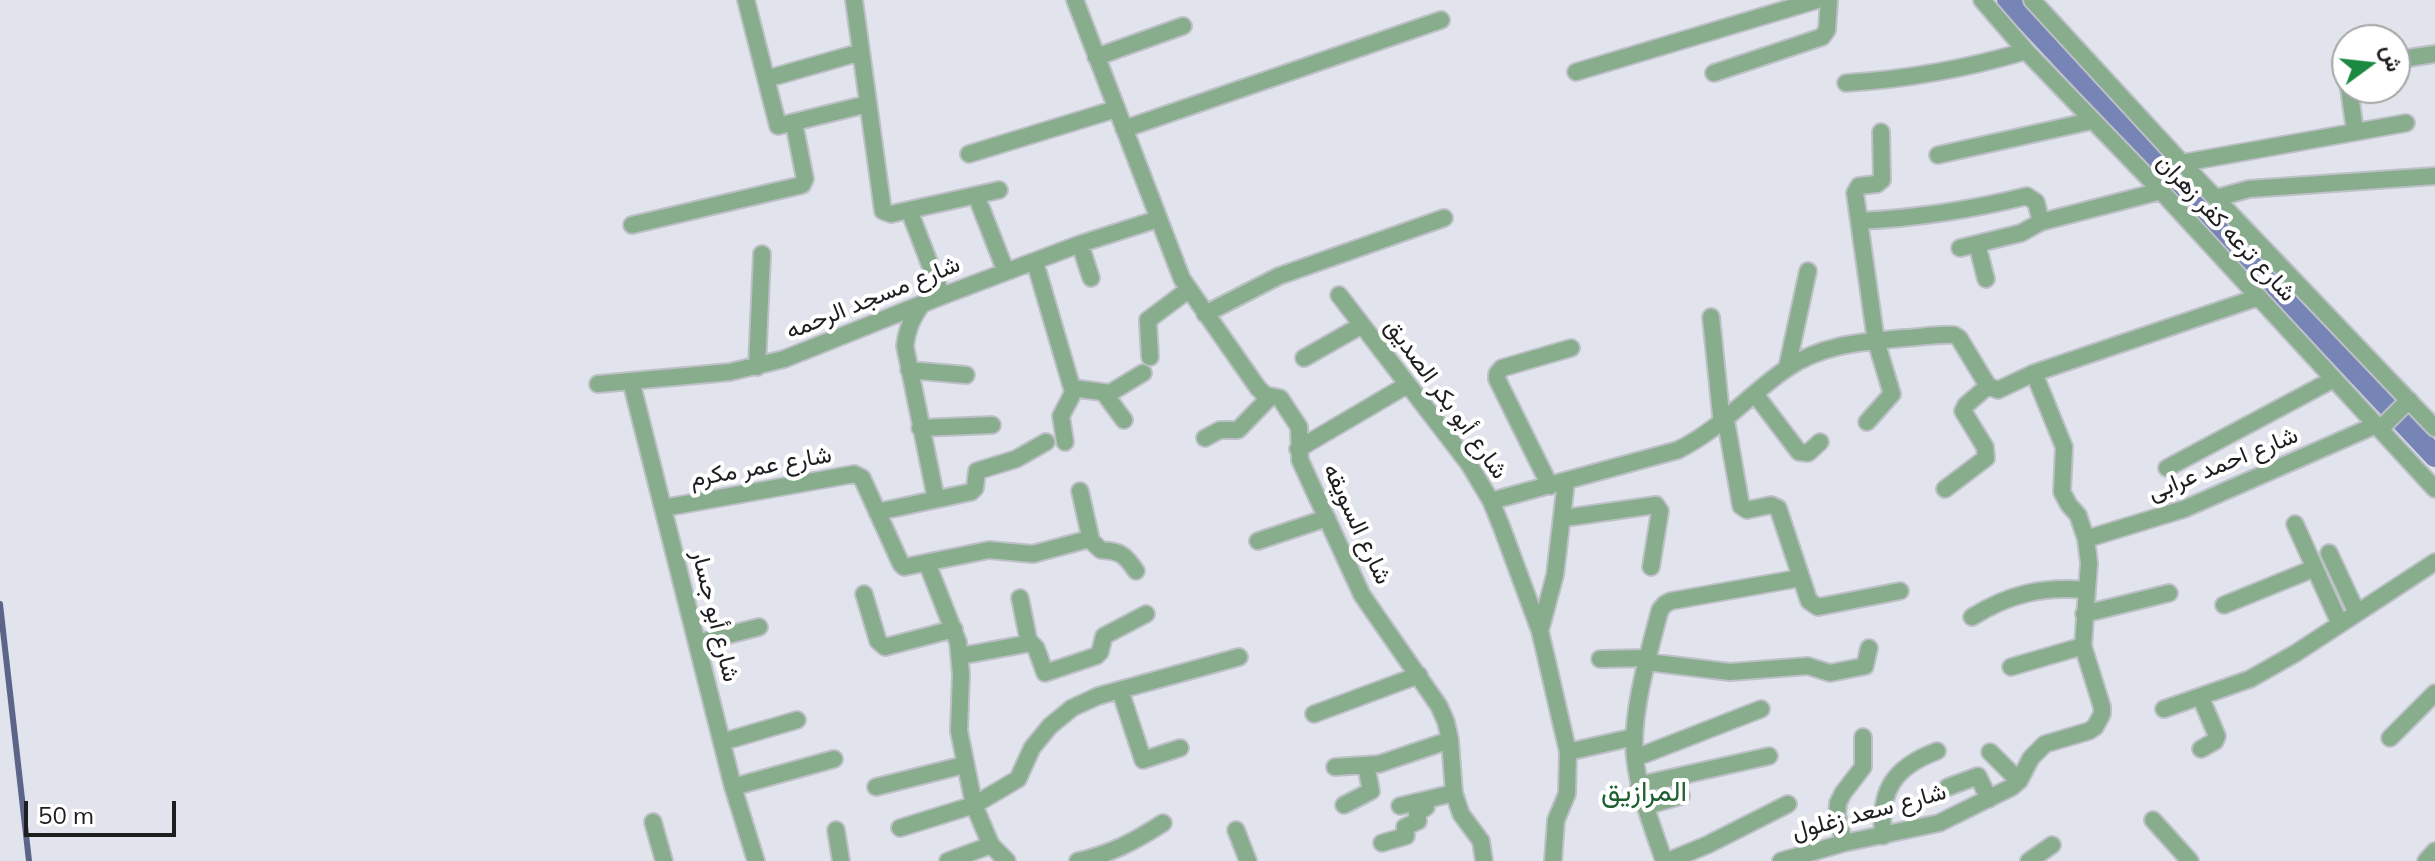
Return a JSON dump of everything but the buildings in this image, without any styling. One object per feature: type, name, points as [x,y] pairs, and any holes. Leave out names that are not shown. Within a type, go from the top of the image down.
[{"type":"street","points":[[746,0],[778,126],[868,104]]},
{"type":"street","points":[[854,0],[882,208],[891,214],[999,190]]},
{"type":"street","name":"شارع السويقه","points":[[1075,0],[1188,290],[1258,388],[1283,402],[1299,427],[1301,442],[1298,449],[1362,595],[1439,706],[1450,740],[1454,793],[1461,814],[1481,841],[1484,861]]},
{"type":"street","points":[[1576,72],[1817,0]]},
{"type":"street","points":[[1714,73],[1822,37],[1827,30],[1829,0]]},
{"type":"street","name":"شارع ترعه كفر زهران","points":[[1982,0],[2435,489]]},
{"type":"street","name":"شارع ترعه كفر زهران","points":[[2032,0],[2182,163],[2435,428]]},
{"type":"street","points":[[1124,129],[1441,20]]},
{"type":"street","points":[[1096,57],[1183,26]]},
{"type":"street","points":[[1846,83],[1907,79],[1952,71],[2026,51]]},
{"type":"street","points":[[766,79],[861,52]]},
{"type":"street","points":[[2411,58],[2435,54]]},
{"type":"street","points":[[2351,104],[2355,131]]},
{"type":"street","points":[[969,154],[1116,109]]},
{"type":"street","points":[[1938,155],[2091,121]]},
{"type":"street","points":[[632,225],[802,185],[805,179],[794,123]]},
{"type":"street","points":[[2182,163],[2406,123]]},
{"type":"street","points":[[1867,422],[1892,394],[1876,341],[1856,189],[1879,183],[1883,178],[1881,132]]},
{"type":"street","points":[[2216,198],[2249,189],[2435,176]]},
{"type":"street","points":[[1960,248],[2021,233],[2041,222],[2161,191]]},
{"type":"street","points":[[976,195],[1006,272]]},
{"type":"street","points":[[1859,221],[1959,212],[2027,196],[2036,202],[2041,222]]},
{"type":"street","points":[[909,210],[942,296]]},
{"type":"street","points":[[1205,314],[1279,276],[1444,218]]},
{"type":"street","name":"شارع مسجد الرحمه","points":[[598,384],[757,367],[811,350],[1080,244],[1158,219]]},
{"type":"street","points":[[1080,244],[1091,278]]},
{"type":"street","points":[[1977,244],[1986,279]]},
{"type":"street","points":[[757,367],[762,254]]},
{"type":"street","points":[[1035,262],[1073,393],[1061,416],[1065,442]]},
{"type":"street","points":[[1787,368],[1808,271]]},
{"type":"street","points":[[1072,388],[1104,393],[1115,391],[1147,365],[1148,320],[1188,290]]},
{"type":"street","name":"شارع أبو بكر الصديق","points":[[1339,295],[1469,464],[1491,501],[1540,631],[1568,752],[1567,794],[1556,820],[1553,861]]},
{"type":"street","points":[[1491,501],[1678,450],[1703,438],[1787,368],[1829,348],[1954,335],[1961,341],[1988,386],[2001,389],[2034,373],[2259,297]]},
{"type":"street","points":[[922,304],[913,316],[905,346],[936,499]]},
{"type":"street","points":[[1711,317],[1724,422],[1741,506],[1747,510],[1771,505],[1778,508],[1809,601],[1818,607],[1900,591]]},
{"type":"street","points":[[1304,358],[1362,325]]},
{"type":"street","points":[[1540,631],[1555,575],[1564,518],[1558,484],[1497,379],[1497,374],[1502,368],[1571,348]]},
{"type":"street","points":[[909,370],[966,375]]},
{"type":"street","name":"شارع سعد زغلول","points":[[1781,861],[1844,843],[1939,823],[2019,781],[2031,758],[2045,744],[2089,731],[2099,721],[2102,707],[2083,646],[2089,563],[2086,539],[2078,515],[2062,492],[2064,447],[2034,373]]},
{"type":"street","points":[[2167,468],[2334,379]]},
{"type":"street","name":"شارع أبو جسار","points":[[631,381],[733,787],[756,861]]},
{"type":"street","points":[[1298,449],[1407,385]]},
{"type":"street","points":[[1945,489],[1986,458],[1985,447],[1963,411],[1988,386]]},
{"type":"street","points":[[1104,393],[1124,420]]},
{"type":"street","points":[[1755,394],[1799,452],[1808,453],[1820,442]]},
{"type":"street","points":[[1205,438],[1220,430],[1238,430],[1270,397]]},
{"type":"street","points":[[2378,427],[2409,400]]},
{"type":"street","points":[[920,428],[992,425]]},
{"type":"street","name":"شارع احمد عرابى","points":[[2086,539],[2184,509],[2378,427]]},
{"type":"street","points":[[1046,442],[1009,461],[977,471],[975,488],[971,492],[877,512],[902,566],[909,568],[989,550],[1033,554],[1091,540]]},
{"type":"street","name":"شارع عمر مكرم","points":[[663,508],[854,474],[864,481],[877,512]]},
{"type":"street","points":[[1080,491],[1091,540],[1101,550],[1123,553],[1136,571]]},
{"type":"street","points":[[1564,518],[1656,505],[1660,511],[1651,567]]},
{"type":"street","points":[[1258,541],[1327,518]]},
{"type":"street","points":[[2295,524],[2340,624]]},
{"type":"street","points":[[2329,553],[2357,613]]},
{"type":"street","points":[[2164,709],[2250,679],[2296,653],[2435,562]]},
{"type":"street","points":[[927,563],[954,629],[960,656],[959,731],[974,805],[991,845],[1007,861]]},
{"type":"street","points":[[2224,605],[2315,568]]},
{"type":"street","points":[[1788,804],[1707,845],[1666,861],[1639,785],[1634,737],[1647,660],[1660,610],[1665,604],[1800,578]]},
{"type":"street","points":[[1972,617],[2015,595],[2062,588],[2086,590]]},
{"type":"street","points":[[2084,614],[2169,593]]},
{"type":"street","points":[[864,594],[878,641],[885,647],[954,629]]},
{"type":"street","points":[[1020,598],[1029,643],[1036,648],[1045,673],[1096,656],[1104,636],[1146,614]]},
{"type":"street","points":[[697,643],[759,627]]},
{"type":"street","points":[[960,656],[1029,643]]},
{"type":"street","points":[[2011,667],[2083,646]]},
{"type":"street","points":[[1600,659],[1647,660],[1730,672],[1808,666],[1830,673],[1865,666],[1869,648]]},
{"type":"street","points":[[900,828],[974,805],[1018,779],[1032,748],[1050,726],[1072,708],[1098,696],[1239,657]]},
{"type":"street","points":[[1314,714],[1419,675]]},
{"type":"street","points":[[1120,690],[1143,760],[1180,748]]},
{"type":"street","points":[[2390,738],[2435,693]]},
{"type":"street","points":[[2201,698],[2217,736],[2215,741],[2201,749]]},
{"type":"street","points":[[1635,758],[1761,709]]},
{"type":"street","points":[[722,742],[797,720]]},
{"type":"street","points":[[1568,752],[1634,737]]},
{"type":"street","points":[[1844,843],[1837,815],[1838,803],[1863,767],[1863,737]]},
{"type":"street","points":[[1335,767],[1379,764],[1450,740]]},
{"type":"street","points":[[1883,836],[1881,814],[1886,792],[1892,782],[1916,759],[1937,751]]},
{"type":"street","points":[[1990,752],[2019,781]]},
{"type":"street","points":[[1639,785],[1769,756]]},
{"type":"street","points":[[733,787],[834,759]]},
{"type":"street","points":[[876,787],[964,765]]},
{"type":"street","points":[[1344,805],[1371,791],[1366,765]]},
{"type":"street","points":[[1948,787],[1978,776],[1989,799]]},
{"type":"street","points":[[1400,806],[1454,793]]},
{"type":"street","points":[[1646,806],[1681,796]]},
{"type":"street","points":[[1382,843],[1406,836],[1405,827],[1418,821],[1417,813],[1426,807],[1425,800]]},
{"type":"street","points":[[2153,820],[2190,861]]},
{"type":"street","points":[[653,822],[664,861]]},
{"type":"street","points":[[1078,861],[1126,847],[1163,823]]},
{"type":"street","points":[[836,830],[841,861]]},
{"type":"street","points":[[1236,830],[1248,861]]},
{"type":"street","points":[[948,861],[991,845]]},
{"type":"street","points":[[2029,861],[2052,845]]},
{"type":"street","points":[[2426,861],[2435,851]]},
{"type":"waterway","points":[[2008,0],[2435,456]]},
{"type":"waterway","points":[[0,604],[29,861]]},
{"type":"district","name":"المرازيق","points":[[1644,793]]}]
